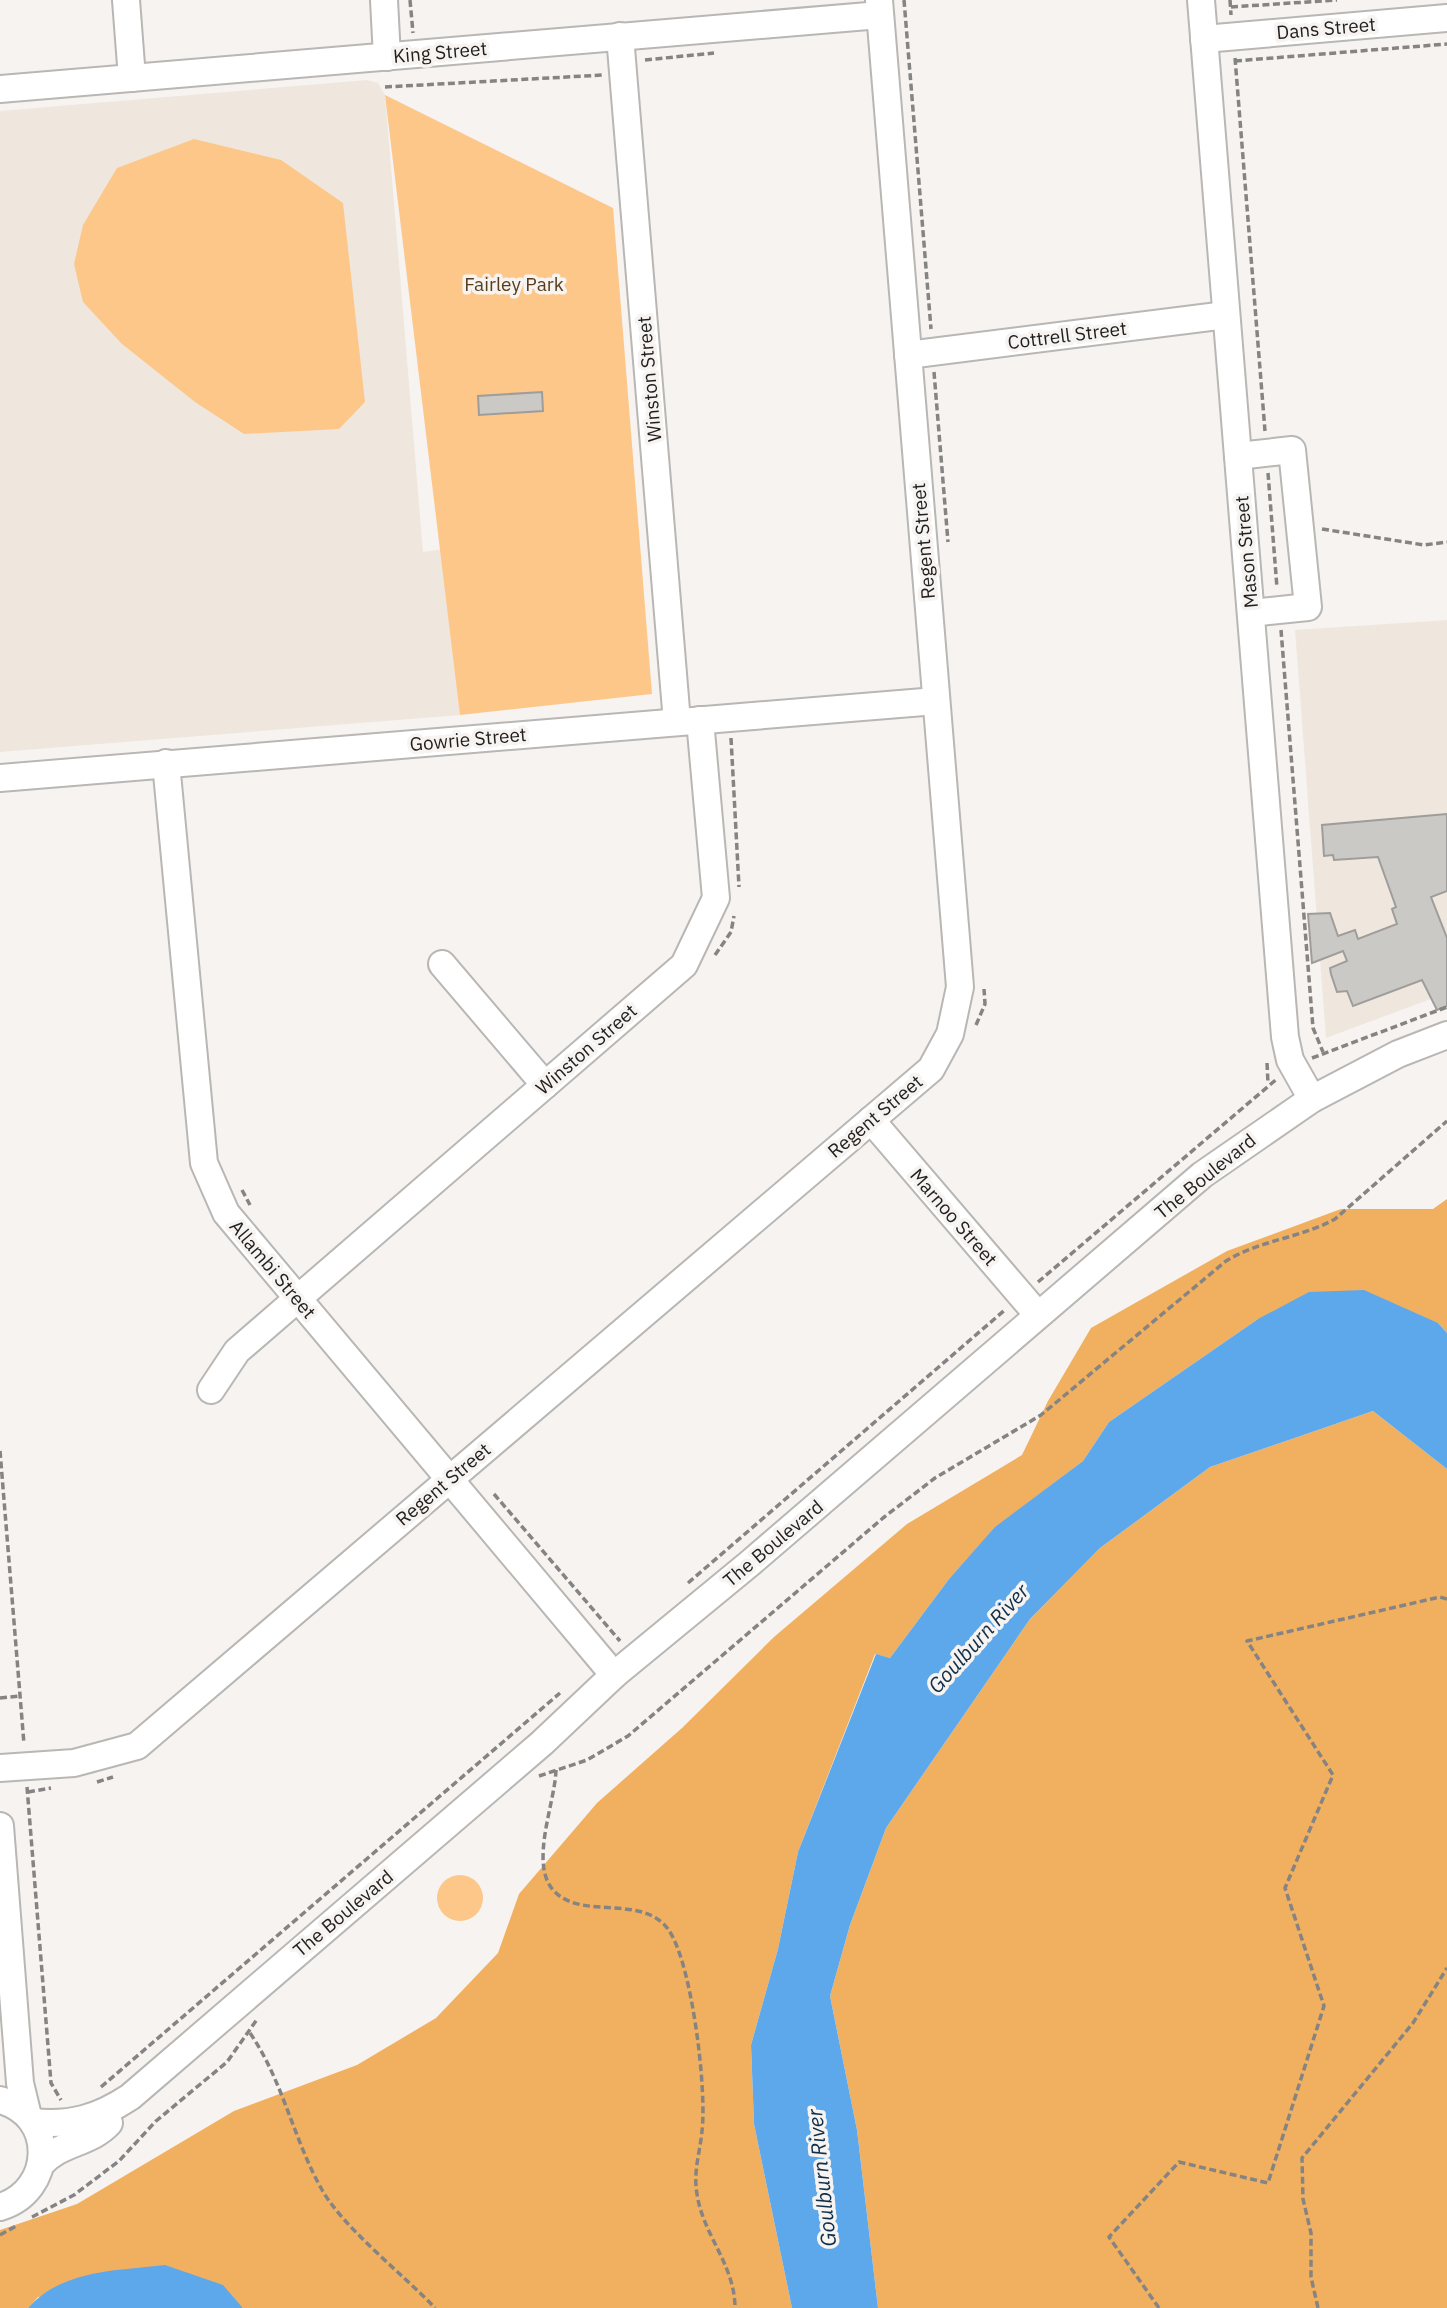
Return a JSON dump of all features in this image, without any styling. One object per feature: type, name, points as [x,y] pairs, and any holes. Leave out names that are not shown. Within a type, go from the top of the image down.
[{"type":"street","points":[[126,0],[132,78]]},
{"type":"street","points":[[384,0],[387,57]]},
{"type":"street","name":"Mason Street","points":[[1201,0],[1286,1050],[1312,1099]]},
{"type":"street","name":"King Street","points":[[0,89],[620,36],[879,8]]},
{"type":"street","name":"Regent Street","points":[[0,1768],[74,1763],[137,1746],[931,1069],[950,1034],[960,987],[936,701],[920,353],[879,8]]},
{"type":"street","name":"Dans Street","points":[[1204,39],[1234,49],[1447,18]]},
{"type":"street","name":"Winston Street","points":[[211,1391],[237,1351],[684,965],[716,898],[689,721],[620,36]]},
{"type":"street","name":"Cottrell Street","points":[[920,353],[1226,315]]},
{"type":"street","points":[[1238,456],[1292,450],[1308,607],[1251,613]]},
{"type":"street","name":"Gowrie Street","points":[[0,778],[936,701]]},
{"type":"street","name":"Allambi Street","points":[[166,763],[204,1163],[226,1213],[614,1675]]},
{"type":"street","points":[[442,964],[545,1085]]},
{"type":"street","name":"The Boulevard","points":[[41,2164],[59,2148],[102,2130],[130,2097],[542,1743],[614,1675],[749,1564],[1202,1175],[1312,1099],[1398,1054],[1447,1035]]},
{"type":"street","name":"Marnoo Street","points":[[870,1120],[1038,1315]]},
{"type":"street","points":[[0,1826],[20,2083],[30,2119],[42,2142],[41,2164],[30,2189],[17,2200],[0,2207]]},
{"type":"street","points":[[0,2075],[9,2048],[15,2009]]},
{"type":"street","name":"The Boulevard","points":[[30,2119],[67,2124],[87,2120],[130,2097]]},
{"type":"street","points":[[0,2100],[30,2119]]},
{"type":"path","points":[[410,0],[413,35]]},
{"type":"path","points":[[904,0],[920,353],[948,546]]},
{"type":"path","points":[[1230,0],[1313,1028],[1323,1052]]},
{"type":"path","points":[[1231,7],[1337,0]]},
{"type":"path","points":[[1234,49],[1447,44]]},
{"type":"path","points":[[385,87],[623,74]]},
{"type":"path","points":[[1299,525],[1424,545],[1447,542]]},
{"type":"path","points":[[976,1026],[985,1004],[982,976]]},
{"type":"path","points":[[530,1783],[556,1770],[587,1760],[628,1735],[883,1518],[944,1472],[1041,1415],[1226,1261],[1254,1247],[1321,1227],[1335,1219],[1447,1121]]},
{"type":"path","points":[[1159,2308],[1108,2236],[1179,2162],[1268,2183],[1324,2006],[1285,1888],[1333,1775],[1247,1641],[1440,1597],[1447,1599]]},
{"type":"path","points":[[0,1698],[20,1696]]},
{"type":"path","points":[[542,1743],[556,1770],[553,1805],[542,1861],[548,1882],[555,1892],[575,1903],[611,1906],[660,1921],[668,1929],[684,1967],[694,2016],[702,2108],[702,2131],[694,2172],[697,2196],[732,2279],[735,2308]]},
{"type":"path","points":[[94,1782],[118,1776]]},
{"type":"path","points":[[27,1792],[54,1788]]},
{"type":"path","points":[[1318,2308],[1311,2277],[1311,2233],[1303,2199],[1302,2158],[1413,2023],[1447,1968]]},
{"type":"path","points":[[231,2008],[274,2074],[321,2189],[339,2214],[435,2308]]},
{"type":"path","points":[[0,2235],[74,2195],[118,2161],[156,2121],[227,2062],[263,2012]]},
{"type":"shaded area","points":[[367,80],[378,83],[385,95],[423,552],[444,549],[460,715],[0,752],[0,111]]},
{"type":"shaded area","points":[[1447,620],[1447,993],[1326,1038],[1295,630]]},
{"type":"shaded area","points":[[1447,1199],[1447,1333],[1438,1323],[1258,1319],[1109,1422],[1083,1461],[995,1528],[949,1579],[890,1658],[875,1654],[798,1852],[778,1949],[751,2045],[754,2124],[792,2308],[243,2308],[222,2285],[38,2297],[28,2308],[0,2308],[0,2230],[77,2204],[234,2111],[357,2065],[436,2018],[498,1953],[519,1894],[597,1803],[682,1728],[774,1637],[907,1524],[1022,1455],[1048,1401],[1091,1328],[1227,1251],[1341,1209],[1433,1209]]},
{"type":"shaded area","points":[[1373,1411],[1447,1469],[1447,2308],[878,2308],[857,2130],[830,1996],[850,1925],[886,1828],[1030,1619],[1100,1548],[1210,1467]]},
{"type":"green space","name":"Fairley Park","points":[[385,95],[613,208],[652,694],[460,715]]},
{"type":"green space","points":[[194,139],[281,160],[343,203],[365,402],[339,429],[244,434],[195,402],[122,344],[83,302],[74,264],[83,225],[117,168]]},
{"type":"green space","points":[[460,1875],[476,1882],[483,1898],[476,1914],[460,1921],[444,1914],[437,1898],[444,1882]]},
{"type":"water","name":"Goulburn River","points":[[1364,1290],[1438,1323],[1447,1333],[1447,1469],[1373,1411],[1210,1467],[1100,1548],[1030,1619],[886,1828],[850,1925],[830,1996],[857,2130],[878,2308],[792,2308],[754,2124],[751,2045],[778,1949],[798,1852],[876,1654],[890,1658],[949,1579],[995,1527],[1083,1461],[1109,1422],[1258,1319],[1309,1292]]},
{"type":"water","points":[[165,2265],[223,2285],[243,2308],[28,2308],[42,2295],[74,2279],[110,2271]]},
{"type":"building","points":[[542,392],[543,411],[479,415],[478,396]]},
{"type":"building","points":[[1447,814],[1447,891],[1431,897],[1447,938],[1447,1006],[1437,1010],[1422,980],[1353,1006],[1347,991],[1337,992],[1331,974],[1330,968],[1347,961],[1343,951],[1312,963],[1308,914],[1330,913],[1338,936],[1355,930],[1358,939],[1397,924],[1392,909],[1396,907],[1378,857],[1334,860],[1333,855],[1324,856],[1322,825]]}]
